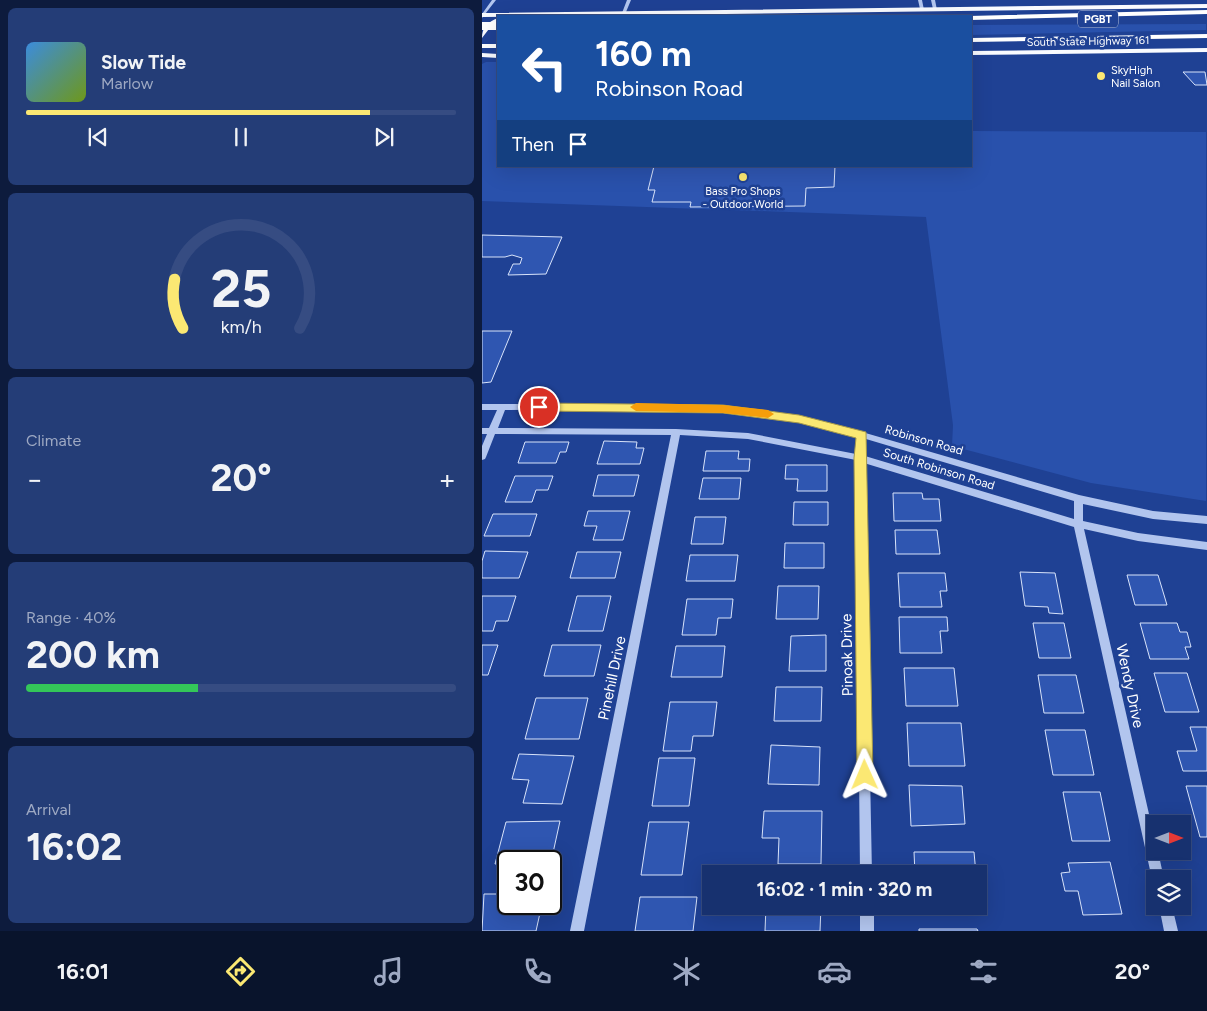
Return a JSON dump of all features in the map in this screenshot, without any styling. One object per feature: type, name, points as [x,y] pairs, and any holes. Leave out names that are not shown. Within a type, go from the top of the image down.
[{"type":"highway","points":[[972,19],[1206,12]]},
{"type":"highway","name":"PGBT","points":[[972,19],[1206,18]]},
{"type":"highway","points":[[482,26],[497,26]]},
{"type":"highway","name":"PGBT","points":[[972,40],[1206,36]]},
{"type":"highway","points":[[1030,39],[1206,44]]},
{"type":"highway","points":[[482,46],[495,46]]},
{"type":"main road","points":[[492,2],[497,11],[510,15]]},
{"type":"main road","points":[[526,15],[624,12],[1206,6]]},
{"type":"main road","points":[[482,16],[497,16]]},
{"type":"main road","points":[[482,36],[490,24],[497,20]]},
{"type":"main road","name":"South State Highway 161","points":[[972,53],[1206,50]]},
{"type":"main road","points":[[482,56],[497,56]]},
{"type":"street","points":[[624,12],[629,0]]},
{"type":"street","points":[[920,0],[922,9]]},
{"type":"street","points":[[933,0],[935,9]]},
{"type":"street","points":[[482,16],[492,2]]},
{"type":"street","name":"Robinson Road","points":[[482,406],[723,409],[799,419],[862,435],[1080,499],[1153,515],[1206,520]]},
{"type":"street","points":[[482,457],[502,407]]},
{"type":"street","name":"South Robinson Road","points":[[482,431],[676,432],[748,436],[860,458],[1078,524],[1138,537],[1206,546]]},
{"type":"street","name":"Pinehill Drive","points":[[577,931],[676,432]]},
{"type":"street","name":"Pinoak Drive","points":[[862,435],[860,458],[866,865]]},
{"type":"street","name":"Wendy Drive","points":[[1080,499],[1078,524],[1156,870]]},
{"type":"street","points":[[867,915],[867,931]]},
{"type":"street","points":[[1167,915],[1171,931]]},
{"type":"shaded area","points":[[1206,24],[1206,30],[972,35],[972,25]]},
{"type":"shaded area","points":[[497,62],[497,167],[972,167],[972,131],[1206,132],[1206,501],[1091,483],[952,446],[953,425],[926,217],[482,201],[482,64]]},
{"type":"building","points":[[1183,72],[1205,72],[1207,85],[1195,85]]},
{"type":"building","name":"Bass Pro Shops - Outdoor World","points":[[654,167],[835,167],[834,187],[806,188],[805,206],[690,207],[691,202],[652,202],[655,190],[648,190]]},
{"type":"building","points":[[482,235],[562,237],[546,274],[508,275],[513,264],[520,264],[522,258],[512,255],[505,257],[482,257]]},
{"type":"building","points":[[482,331],[512,331],[491,382],[482,383]]},
{"type":"building","points":[[604,441],[637,442],[636,448],[644,448],[640,464],[597,464]]},
{"type":"building","points":[[525,442],[569,442],[566,452],[560,452],[556,463],[518,463]]},
{"type":"building","points":[[706,451],[739,451],[738,459],[750,459],[749,471],[703,471]]},
{"type":"building","points":[[786,465],[827,465],[827,491],[797,491],[798,479],[785,479]]},
{"type":"building","points":[[598,475],[639,475],[634,496],[593,496]]},
{"type":"building","points":[[515,476],[553,476],[548,490],[536,490],[532,502],[505,502]]},
{"type":"building","points":[[703,478],[741,478],[739,499],[699,499]]},
{"type":"building","points":[[893,493],[922,493],[923,499],[939,499],[941,521],[894,521]]},
{"type":"building","points":[[794,502],[828,502],[828,525],[793,525]]},
{"type":"building","points":[[588,511],[630,511],[623,540],[593,540],[597,526],[584,526]]},
{"type":"building","points":[[493,514],[537,514],[530,536],[484,536]]},
{"type":"building","points":[[695,517],[726,517],[723,544],[691,544]]},
{"type":"building","points":[[895,530],[937,530],[940,554],[896,554]]},
{"type":"building","points":[[785,543],[824,543],[824,568],[784,568]]},
{"type":"building","points":[[485,551],[528,552],[519,578],[482,578],[482,561]]},
{"type":"building","points":[[577,552],[621,552],[615,578],[570,578]]},
{"type":"building","points":[[690,555],[738,555],[735,581],[686,581]]},
{"type":"building","points":[[1020,572],[1055,573],[1063,614],[1049,613],[1048,607],[1025,606]]},
{"type":"building","points":[[898,573],[945,573],[947,591],[940,591],[942,607],[900,607]]},
{"type":"building","points":[[1127,575],[1158,575],[1167,605],[1135,605]]},
{"type":"building","points":[[778,586],[819,586],[818,619],[776,619]]},
{"type":"building","points":[[482,596],[516,596],[508,621],[496,621],[493,631],[482,631]]},
{"type":"building","points":[[577,596],[611,596],[603,631],[568,631]]},
{"type":"building","points":[[687,599],[733,599],[731,618],[718,618],[716,635],[682,635]]},
{"type":"building","points":[[899,617],[947,617],[948,631],[940,631],[942,653],[900,653]]},
{"type":"building","points":[[1033,623],[1064,623],[1071,658],[1039,658]]},
{"type":"building","points":[[1140,623],[1177,623],[1180,632],[1187,632],[1191,647],[1185,647],[1189,659],[1150,659]]},
{"type":"building","points":[[826,635],[826,671],[789,671],[791,636]]},
{"type":"building","points":[[482,645],[498,645],[488,675],[482,675]]},
{"type":"building","points":[[552,645],[601,645],[594,676],[544,676]]},
{"type":"building","points":[[676,646],[725,646],[722,677],[671,677]]},
{"type":"building","points":[[904,668],[954,668],[958,706],[906,706]]},
{"type":"building","points":[[1154,673],[1187,673],[1199,712],[1165,712]]},
{"type":"building","points":[[1038,675],[1076,675],[1084,713],[1044,713]]},
{"type":"building","points":[[776,687],[822,687],[821,721],[774,721]]},
{"type":"building","points":[[536,698],[588,698],[579,739],[525,739]]},
{"type":"building","points":[[670,702],[717,702],[713,736],[693,736],[691,751],[663,751]]},
{"type":"building","points":[[907,723],[961,723],[965,766],[909,766]]},
{"type":"building","points":[[1190,727],[1207,727],[1207,771],[1183,771],[1177,751],[1197,751]]},
{"type":"building","points":[[1045,730],[1085,730],[1094,775],[1053,775]]},
{"type":"building","points":[[771,745],[820,747],[819,785],[768,784]]},
{"type":"building","points":[[519,754],[574,756],[562,804],[523,803],[529,780],[512,779]]},
{"type":"building","points":[[659,758],[695,758],[689,806],[652,806]]},
{"type":"building","points":[[909,785],[962,786],[965,824],[911,826]]},
{"type":"building","points":[[1186,786],[1207,786],[1207,837],[1200,837]]},
{"type":"building","points":[[1063,792],[1100,792],[1110,841],[1072,841]]},
{"type":"building","points":[[764,811],[822,811],[821,864],[778,864],[779,838],[762,838]]},
{"type":"building","points":[[560,821],[554,850],[499,850],[506,822]]},
{"type":"building","points":[[649,822],[689,822],[682,875],[641,875]]},
{"type":"building","points":[[914,852],[974,852],[975,865],[915,865]]},
{"type":"building","points":[[1110,862],[1122,914],[1083,915],[1078,891],[1065,891],[1061,873],[1070,872],[1068,863]]},
{"type":"building","points":[[484,894],[497,894],[497,915],[540,915],[536,931],[482,931]]},
{"type":"building","points":[[640,897],[697,897],[693,931],[635,931]]},
{"type":"building","points":[[766,915],[821,915],[820,931],[765,931]]},
{"type":"building","points":[[919,929],[977,929],[978,931],[919,931]]},
{"type":"slow traffic","points":[[636,407],[723,409],[768,414]]},
{"type":"place","name":"SkyHigh Nail Salon","points":[[1101,76]]},
{"type":"place","name":"Bass Pro Shops - Outdoor World","points":[[743,177]]},
{"type":"route","points":[[539,407],[684,407],[723,409],[799,419],[862,435],[860,458],[865,775]]}]
